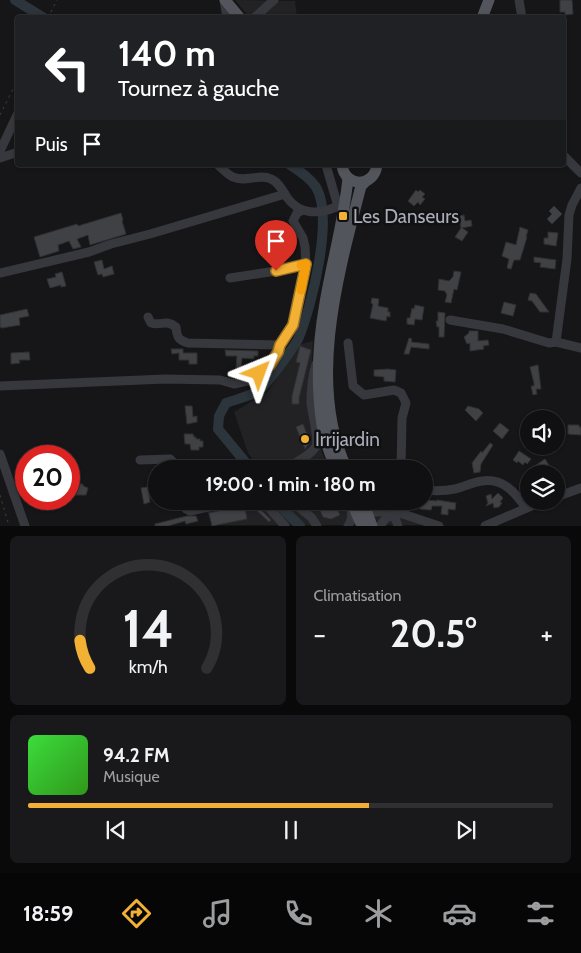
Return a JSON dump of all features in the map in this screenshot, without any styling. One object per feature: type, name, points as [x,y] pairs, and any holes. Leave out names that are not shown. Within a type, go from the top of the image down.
[{"type":"main road","points":[[224,0],[237,15]]},
{"type":"main road","points":[[476,15],[481,0]]},
{"type":"main road","points":[[483,15],[489,0]]},
{"type":"main road","points":[[342,167],[344,174],[348,178],[364,182]]},
{"type":"main road","points":[[343,460],[335,442],[332,424],[328,372],[329,343],[333,311],[361,186],[373,176],[376,167]]},
{"type":"main road","points":[[332,460],[326,445],[322,426],[319,357],[325,302],[344,216],[348,178]]},
{"type":"main road","points":[[354,510],[362,526]]},
{"type":"main road","points":[[366,510],[372,526]]},
{"type":"street","points":[[224,0],[226,15]]},
{"type":"street","points":[[257,15],[272,0]]},
{"type":"street","points":[[519,0],[522,15]]},
{"type":"street","points":[[0,151],[15,119]]},
{"type":"street","points":[[0,158],[15,153]]},
{"type":"street","points":[[566,158],[580,171]]},
{"type":"street","points":[[220,167],[232,177],[239,179],[263,176],[272,179],[280,185],[285,194],[301,211]]},
{"type":"street","points":[[0,386],[165,378],[220,380],[234,384],[247,381],[270,365],[293,325],[306,264],[303,238],[294,221],[297,212],[329,210],[336,207],[337,203],[327,167]]},
{"type":"street","points":[[556,342],[567,259],[570,214],[572,205],[581,188]]},
{"type":"street","points":[[0,273],[89,252],[285,194]]},
{"type":"street","points":[[230,278],[306,264]]},
{"type":"street","points":[[148,317],[151,323],[171,323],[176,327],[177,337],[181,341],[188,343],[280,345]]},
{"type":"street","points":[[450,320],[503,329],[549,343],[556,342],[581,348]]},
{"type":"street","points":[[348,343],[354,386],[364,395],[394,390],[401,393],[406,403],[402,418],[401,460]]},
{"type":"street","points":[[298,460],[313,450],[317,444],[312,397],[312,376],[319,357]]},
{"type":"street","points":[[0,454],[25,526]]},
{"type":"street","points":[[140,460],[171,460]]},
{"type":"street","points":[[433,490],[450,490],[481,480],[494,481],[509,487],[520,499]]},
{"type":"street","points":[[565,493],[581,488]]},
{"type":"street","points":[[180,510],[181,514],[195,510]]},
{"type":"street","points":[[271,510],[285,526]]},
{"type":"street","points":[[302,510],[317,526]]},
{"type":"street","points":[[348,526],[351,520],[351,510]]},
{"type":"street","points":[[372,510],[376,512],[394,511],[397,514],[439,526]]},
{"type":"street","points":[[485,526],[521,510]]},
{"type":"street","points":[[380,526],[386,518],[397,514]]},
{"type":"street","points":[[397,514],[398,526]]},
{"type":"path","points":[[49,15],[57,0]]},
{"type":"path","points":[[0,115],[15,85]]},
{"type":"path","points":[[0,495],[9,526]]},
{"type":"shaded area","points":[[235,0],[295,1],[297,15],[247,15]]},
{"type":"shaded area","points":[[313,341],[310,402],[322,453],[326,460],[253,460],[248,453],[234,412],[267,392],[301,344]]},
{"type":"shaded area","points":[[206,510],[391,510],[427,525],[212,525]]},
{"type":"building","points":[[560,0],[572,0],[573,14],[565,15],[565,12],[560,12]]},
{"type":"building","points":[[416,190],[418,192],[420,190],[425,194],[422,197],[425,199],[420,205],[418,202],[414,206],[408,201]]},
{"type":"building","points":[[554,206],[562,214],[552,224],[547,219],[552,214],[549,211]]},
{"type":"building","points":[[121,213],[126,234],[90,245],[88,235],[77,239],[81,247],[73,249],[69,241],[58,245],[59,251],[40,257],[34,237]]},
{"type":"building","points":[[464,215],[465,221],[471,220],[472,226],[462,228],[468,232],[462,241],[455,237],[461,228],[459,216]]},
{"type":"building","points":[[520,227],[528,230],[520,260],[514,260],[511,269],[507,268],[509,259],[502,256],[506,242],[516,245]]},
{"type":"building","points":[[548,232],[558,233],[556,246],[544,244],[544,238],[548,238]]},
{"type":"building","points":[[534,257],[556,260],[555,269],[540,267],[541,263],[534,262]]},
{"type":"building","points":[[102,260],[104,269],[112,266],[114,274],[103,277],[102,274],[98,275],[94,262]]},
{"type":"building","points":[[454,271],[461,272],[457,290],[454,289],[451,303],[445,302],[447,295],[445,291],[438,290],[439,279],[449,281],[453,277]]},
{"type":"building","points":[[62,272],[66,286],[61,287],[61,285],[50,288],[47,279],[56,277],[55,274]]},
{"type":"building","points":[[530,293],[536,294],[549,312],[540,312],[532,301],[528,300]]},
{"type":"building","points":[[372,298],[379,299],[378,306],[388,308],[390,317],[387,316],[386,321],[370,318],[373,304],[371,303]]},
{"type":"building","points":[[504,302],[516,305],[513,316],[501,313]]},
{"type":"building","points":[[415,305],[424,307],[422,320],[415,319],[414,325],[407,324],[407,318],[410,318],[412,308],[414,309]]},
{"type":"building","points":[[27,309],[29,316],[19,318],[20,325],[0,327],[0,315]]},
{"type":"building","points":[[438,312],[445,313],[444,337],[439,337],[439,327],[437,327],[436,321],[438,321]]},
{"type":"building","points":[[469,331],[478,331],[478,341],[488,340],[489,345],[483,346],[484,349],[470,351],[470,343],[467,344],[464,337]]},
{"type":"building","points":[[409,338],[412,339],[411,342],[429,344],[429,349],[411,347],[409,354],[404,354]]},
{"type":"building","points":[[300,346],[311,350],[299,404],[292,404],[292,396],[300,363],[296,362]]},
{"type":"building","points":[[171,349],[183,349],[183,353],[197,353],[197,364],[189,364],[189,360],[179,360],[179,353],[172,354]]},
{"type":"building","points":[[225,350],[258,351],[258,356],[254,356],[254,359],[242,358],[241,369],[236,368],[237,356],[226,356]]},
{"type":"building","points":[[29,352],[30,360],[19,360],[20,363],[11,364],[11,353]]},
{"type":"building","points":[[538,365],[541,389],[536,389],[537,394],[533,395],[531,386],[534,386],[534,383],[530,367]]},
{"type":"building","points":[[374,370],[396,370],[395,382],[384,381],[384,377],[374,376]]},
{"type":"building","points":[[185,406],[192,406],[193,417],[197,416],[197,422],[187,424]]},
{"type":"building","points":[[468,406],[479,409],[483,413],[476,421],[465,410]]},
{"type":"building","points":[[500,423],[509,430],[502,439],[493,431]]},
{"type":"building","name":"Irrijardin","points":[[303,424],[310,442],[305,449],[296,427]]},
{"type":"building","points":[[568,425],[579,425],[581,427],[581,435],[568,434]]},
{"type":"building","points":[[184,434],[193,434],[196,439],[203,441],[203,447],[199,447],[199,450],[191,450],[190,444],[185,444]]},
{"type":"building","points":[[490,443],[493,445],[481,464],[480,472],[474,473],[472,463]]},
{"type":"building","points":[[519,451],[520,455],[525,455],[531,459],[527,464],[525,462],[523,465],[513,460]]},
{"type":"building","points":[[545,459],[549,465],[536,465]]},
{"type":"building","points":[[80,484],[88,488],[86,495],[80,495]]},
{"type":"building","points":[[148,487],[148,503],[144,504],[141,488]]},
{"type":"building","points":[[498,493],[503,498],[499,507],[494,508],[493,503],[486,506],[488,503],[486,496],[491,494],[492,499]]},
{"type":"building","points":[[433,501],[456,503],[455,510],[448,509],[448,515],[441,514],[442,506],[433,506]]},
{"type":"building","points":[[223,510],[245,510],[247,519],[212,526],[209,513]]},
{"type":"building","points":[[256,510],[261,510],[271,520],[269,522]]},
{"type":"building","points":[[320,510],[338,510],[340,515],[331,519],[323,517]]},
{"type":"building","points":[[187,516],[196,516],[198,521],[186,524],[185,521],[168,526],[155,526],[155,524]]},
{"type":"waterway","points":[[15,0],[39,15]]},
{"type":"waterway","points":[[244,460],[218,429],[219,416],[226,403],[251,395],[262,388],[297,341],[310,304],[319,261],[323,219],[321,201],[316,187],[304,174],[293,167]]},
{"type":"waterway","points":[[284,510],[300,526]]},
{"type":"slow traffic","points":[[301,265],[306,264],[301,290]]},
{"type":"place","name":"Les Danseurs","points":[[343,216]]},
{"type":"place","name":"Irrijardin","points":[[305,439]]},
{"type":"route","points":[[259,373],[270,365],[293,325],[306,264],[276,271]]}]
